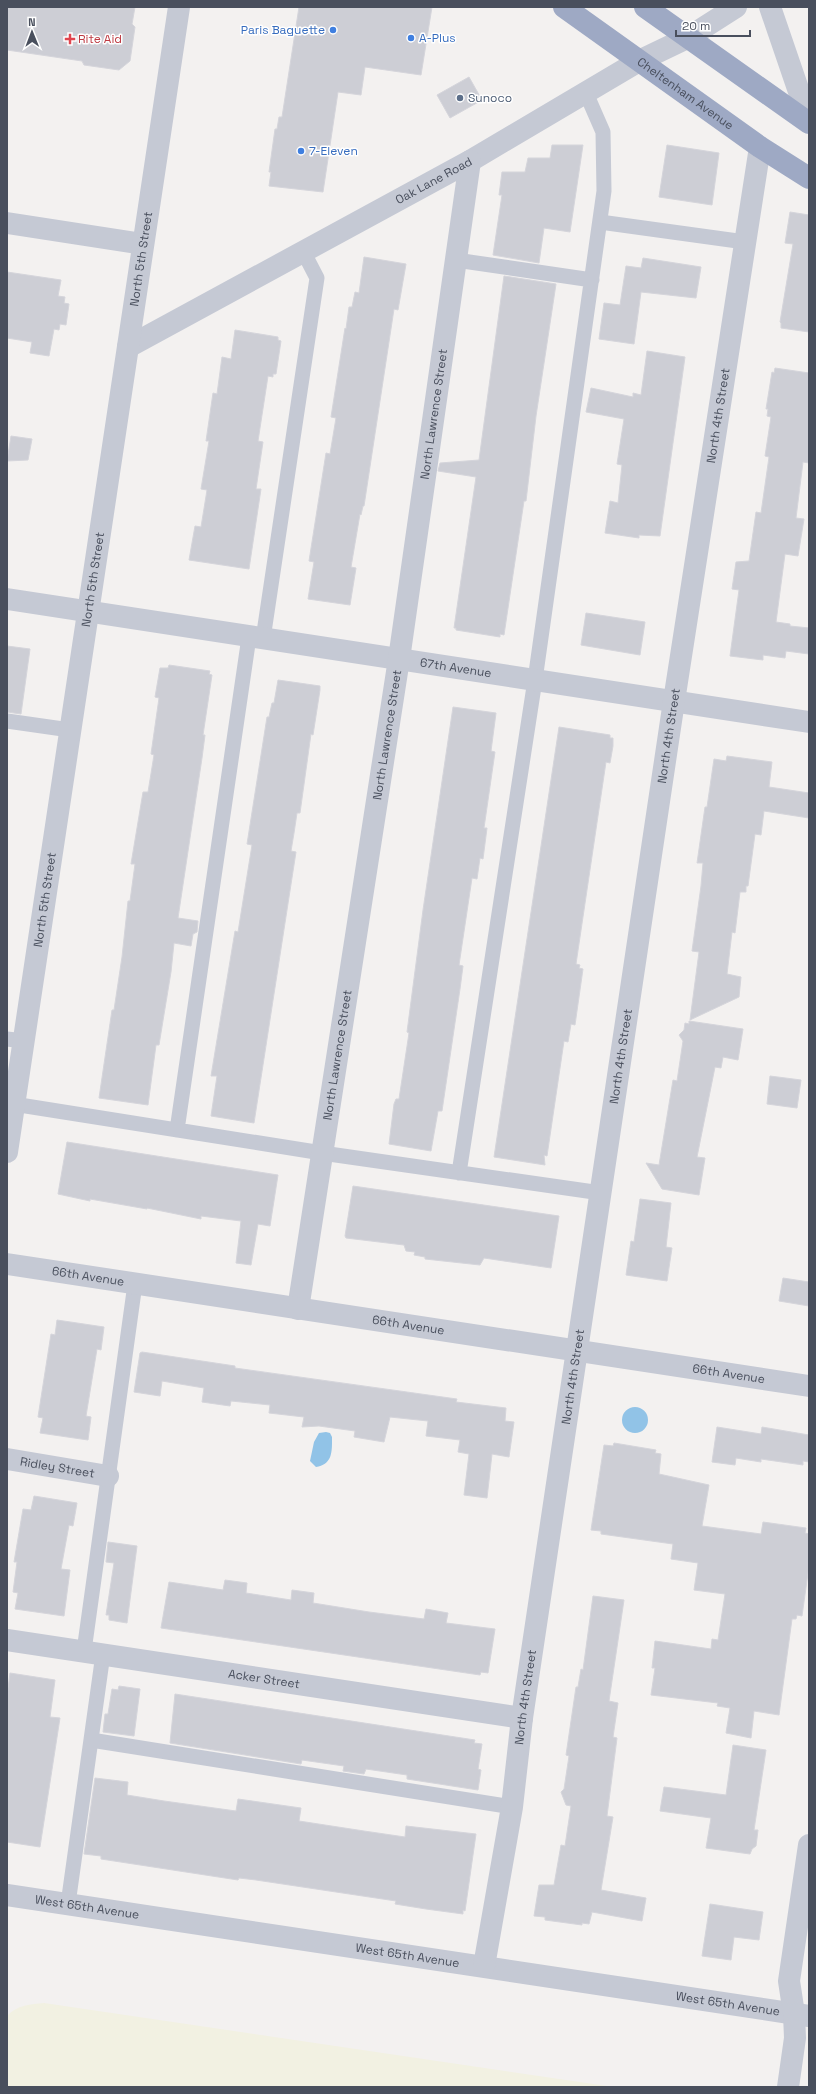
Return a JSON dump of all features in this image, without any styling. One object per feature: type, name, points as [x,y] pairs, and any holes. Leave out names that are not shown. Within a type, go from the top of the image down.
[{"type":"highway","name":"Cheltenham Avenue","points":[[564,7],[760,147],[809,178]]},
{"type":"highway","points":[[645,7],[809,122]]},
{"type":"street","name":"North 5th Street","points":[[7,1152],[15,1040],[70,730],[179,7]]},
{"type":"street","name":"Oak Lane Road","points":[[128,347],[470,161],[639,61],[689,37],[736,7]]},
{"type":"street","points":[[770,7],[809,122]]},
{"type":"street","name":"North 4th Street","points":[[484,1966],[512,1807],[522,1718],[674,701],[760,147]]},
{"type":"street","name":"North Lawrence Street","points":[[298,1308],[399,659],[470,161]]},
{"type":"street","points":[[7,223],[144,244]]},
{"type":"street","name":"67th Avenue","points":[[7,599],[809,722]]},
{"type":"street","name":"66th Avenue","points":[[7,1264],[809,1386]]},
{"type":"street","name":"Ridley Street","points":[[7,1459],[108,1476]]},
{"type":"street","name":"Acker Street","points":[[7,1640],[522,1718]]},
{"type":"street","points":[[788,2087],[795,2038],[802,2015],[789,1981],[809,1845]]},
{"type":"street","name":"West 65th Avenue","points":[[7,1895],[802,2015]]},
{"type":"lane","points":[[459,1173],[535,680],[604,191],[603,132],[586,93]]},
{"type":"lane","points":[[600,222],[745,242]]},
{"type":"lane","points":[[177,1130],[256,638],[317,278],[303,251]]},
{"type":"lane","points":[[456,260],[592,280]]},
{"type":"lane","points":[[7,721],[70,730]]},
{"type":"lane","points":[[11,1104],[322,1153],[601,1193]]},
{"type":"lane","points":[[68,1904],[91,1740],[93,1653],[108,1476],[135,1284]]},
{"type":"lane","points":[[91,1740],[512,1807]]},
{"type":"sand","points":[[44,2003],[609,2087],[7,2087],[7,2016],[15,2009],[20,2007]]},
{"type":"water","points":[[635,1407],[644,1411],[648,1420],[644,1429],[635,1433],[626,1429],[622,1420],[626,1411]]},
{"type":"water","points":[[319,1433],[330,1433],[332,1437],[332,1447],[329,1460],[326,1463],[316,1467],[310,1461],[314,1442]]},
{"type":"building","name":"Rite Aid","points":[[7,7],[135,7],[132,24],[135,27],[130,61],[119,70],[84,65],[82,61],[7,50]]},
{"type":"building","points":[[299,7],[432,7],[421,75],[365,67],[361,95],[338,92],[323,192],[269,186],[271,172],[269,172],[275,129],[277,129],[279,117],[282,117]]},
{"type":"building","points":[[469,77],[482,100],[450,118],[437,95]]},
{"type":"building","points":[[552,145],[583,145],[570,232],[544,228],[539,263],[493,255],[502,195],[499,195],[502,172],[525,172],[528,158],[550,158]]},
{"type":"building","points":[[667,145],[719,153],[712,205],[659,197]]},
{"type":"building","points":[[790,212],[809,215],[809,332],[781,328],[780,322],[793,244],[785,243]]},
{"type":"building","points":[[364,257],[406,264],[398,310],[394,309],[364,506],[361,515],[360,514],[351,567],[356,568],[350,605],[308,599],[314,562],[309,561],[326,453],[330,454],[336,418],[331,417],[345,328],[346,329],[349,307],[352,307],[355,292],[359,293]]},
{"type":"building","points":[[643,258],[701,267],[696,298],[641,292],[634,344],[599,339],[604,303],[620,305],[626,266],[641,268]]},
{"type":"building","points":[[7,272],[61,280],[58,296],[65,297],[64,303],[69,304],[66,325],[60,324],[59,330],[54,329],[49,356],[30,353],[32,342],[7,338]]},
{"type":"building","points":[[504,276],[556,284],[536,416],[526,501],[524,501],[504,635],[500,634],[500,637],[456,630],[456,628],[454,628],[476,477],[438,471],[440,463],[479,460]]},
{"type":"building","points":[[235,330],[278,337],[278,340],[281,341],[276,374],[273,374],[273,377],[268,376],[258,441],[263,442],[256,489],[261,489],[249,569],[189,560],[195,526],[201,527],[207,490],[201,489],[209,441],[206,441],[213,393],[217,394],[222,357],[231,359]]},
{"type":"building","points":[[647,351],[685,357],[660,536],[639,535],[639,538],[605,533],[610,501],[618,503],[622,465],[617,464],[624,419],[586,412],[591,388],[633,397],[633,393],[641,395]]},
{"type":"building","points":[[775,368],[809,373],[809,463],[803,462],[796,518],[804,519],[798,556],[785,554],[776,622],[790,624],[790,626],[809,628],[809,654],[786,651],[785,658],[763,655],[763,660],[730,656],[739,590],[732,589],[736,562],[749,561],[756,512],[761,513],[769,457],[765,456],[771,417],[767,416],[768,409],[766,409],[772,372],[774,373]]},
{"type":"building","points":[[11,436],[32,439],[28,460],[7,461]]},
{"type":"building","points":[[586,613],[645,622],[640,655],[581,645]]},
{"type":"building","points":[[7,646],[30,649],[21,714],[7,712]]},
{"type":"building","points":[[169,665],[210,671],[209,674],[212,675],[203,735],[205,735],[202,758],[178,918],[198,921],[197,932],[193,934],[191,946],[174,943],[171,972],[159,1045],[156,1045],[148,1105],[99,1098],[112,1010],[114,1010],[122,957],[128,901],[130,901],[135,864],[131,864],[143,792],[148,792],[154,755],[151,754],[159,698],[155,697],[160,668],[168,668]]},
{"type":"building","points":[[278,680],[320,686],[320,690],[313,735],[311,734],[300,813],[297,813],[291,851],[296,852],[254,1123],[211,1116],[217,1076],[211,1076],[235,931],[238,932],[252,845],[247,844],[267,717],[269,717],[272,703],[274,703]]},
{"type":"building","points":[[453,707],[496,713],[491,751],[495,752],[484,828],[487,828],[483,859],[480,858],[477,879],[472,878],[459,965],[463,966],[442,1111],[438,1111],[431,1151],[389,1144],[394,1104],[396,1099],[399,1099],[409,1033],[407,1032],[423,910]]},
{"type":"building","points":[[559,727],[610,735],[610,738],[613,738],[613,746],[610,763],[606,762],[576,964],[580,965],[579,968],[583,969],[575,1025],[571,1024],[568,1042],[564,1041],[547,1156],[544,1155],[545,1165],[494,1157]]},
{"type":"building","points":[[727,756],[772,762],[769,787],[809,793],[809,818],[764,811],[761,835],[755,834],[748,886],[746,886],[746,892],[740,892],[735,933],[732,932],[727,974],[741,977],[739,997],[690,1020],[699,952],[692,951],[703,863],[697,863],[714,759],[726,761]]},
{"type":"building","points":[[689,1021],[743,1029],[738,1060],[723,1057],[721,1068],[715,1067],[697,1157],[705,1158],[699,1195],[662,1189],[646,1163],[659,1165],[673,1080],[677,1081],[683,1041],[679,1035],[684,1030],[685,1023],[689,1024]]},
{"type":"building","points":[[770,1076],[801,1080],[797,1108],[767,1104]]},
{"type":"building","points":[[67,1142],[278,1175],[270,1226],[258,1224],[251,1265],[236,1263],[241,1221],[201,1216],[201,1219],[147,1208],[90,1199],[90,1201],[58,1194]]},
{"type":"building","points":[[353,1186],[559,1216],[551,1268],[484,1258],[480,1265],[425,1259],[425,1257],[414,1255],[415,1252],[406,1251],[404,1245],[346,1238],[345,1236]]},
{"type":"building","points":[[640,1199],[671,1203],[666,1247],[672,1248],[667,1281],[626,1275],[631,1241],[634,1242]]},
{"type":"building","points":[[783,1278],[809,1282],[809,1306],[779,1301]]},
{"type":"building","points":[[57,1320],[104,1327],[101,1350],[97,1349],[86,1416],[91,1417],[88,1440],[40,1433],[43,1418],[38,1417],[51,1334],[55,1335]]},
{"type":"building","points":[[142,1352],[235,1366],[235,1368],[457,1399],[456,1402],[506,1408],[505,1421],[514,1422],[509,1457],[492,1454],[487,1498],[464,1495],[469,1454],[458,1452],[460,1440],[426,1436],[428,1421],[390,1417],[384,1442],[354,1437],[355,1431],[319,1426],[302,1427],[304,1417],[269,1413],[270,1405],[231,1401],[230,1406],[202,1402],[204,1388],[162,1381],[160,1396],[134,1392],[140,1353]]},
{"type":"building","points":[[717,1427],[761,1434],[762,1427],[809,1435],[809,1462],[803,1461],[803,1465],[761,1459],[761,1462],[736,1458],[735,1465],[712,1462]]},
{"type":"building","points":[[614,1443],[656,1450],[655,1453],[661,1454],[659,1474],[709,1485],[702,1526],[761,1534],[763,1522],[806,1528],[805,1533],[809,1534],[809,1566],[802,1616],[797,1615],[796,1619],[792,1619],[779,1715],[754,1711],[751,1738],[726,1733],[730,1708],[717,1706],[718,1703],[651,1695],[655,1668],[652,1668],[655,1641],[711,1649],[712,1639],[718,1640],[725,1594],[694,1590],[698,1563],[671,1559],[673,1544],[601,1534],[601,1531],[591,1530],[604,1445],[613,1446]]},
{"type":"building","points":[[34,1496],[77,1503],[73,1526],[69,1525],[61,1569],[70,1570],[64,1616],[15,1609],[18,1593],[13,1592],[17,1562],[14,1562],[23,1509],[31,1510]]},
{"type":"building","points":[[108,1542],[137,1546],[127,1623],[109,1620],[109,1615],[106,1615],[114,1563],[106,1562]]},
{"type":"building","points":[[225,1580],[247,1583],[246,1593],[291,1600],[292,1590],[314,1593],[313,1603],[424,1619],[426,1609],[448,1613],[446,1623],[495,1629],[488,1673],[481,1672],[480,1675],[161,1628],[169,1582],[223,1590]]},
{"type":"building","points":[[593,1596],[624,1600],[609,1701],[618,1703],[613,1737],[617,1738],[607,1816],[613,1817],[601,1890],[646,1898],[642,1921],[592,1912],[589,1924],[582,1923],[582,1925],[545,1920],[545,1917],[534,1916],[539,1885],[554,1885],[561,1845],[565,1846],[571,1806],[566,1805],[561,1792],[564,1789],[569,1756],[566,1755],[576,1687],[578,1687],[581,1669],[583,1670]]},
{"type":"building","points":[[10,1673],[55,1680],[50,1717],[60,1718],[40,1847],[7,1842],[7,1696]]},
{"type":"building","points":[[119,1686],[140,1689],[134,1736],[103,1732],[105,1714],[108,1714],[112,1689],[118,1690]]},
{"type":"building","points":[[175,1694],[475,1740],[474,1743],[482,1744],[478,1769],[481,1770],[478,1790],[407,1779],[407,1775],[366,1769],[364,1774],[343,1771],[344,1766],[302,1760],[301,1764],[170,1743]]},
{"type":"building","points":[[733,1745],[766,1750],[754,1830],[758,1830],[756,1846],[752,1849],[750,1854],[706,1848],[711,1818],[660,1811],[664,1787],[726,1795]]},
{"type":"building","points":[[95,1778],[128,1782],[127,1795],[236,1811],[238,1799],[301,1808],[299,1821],[364,1831],[405,1837],[406,1826],[476,1834],[465,1911],[463,1910],[463,1914],[426,1909],[395,1904],[396,1901],[256,1880],[239,1878],[238,1880],[101,1859],[101,1856],[84,1854]]},
{"type":"building","points":[[710,1904],[763,1912],[759,1940],[734,1937],[731,1960],[702,1956]]},
{"type":"place","name":"Paris Baguette","points":[[333,30]]},
{"type":"place","name":"A-Plus","points":[[411,38]]},
{"type":"place","name":"Rite Aid","points":[[70,39]]},
{"type":"place","name":"Sunoco","points":[[460,98]]},
{"type":"place","name":"7-Eleven","points":[[301,151]]}]
